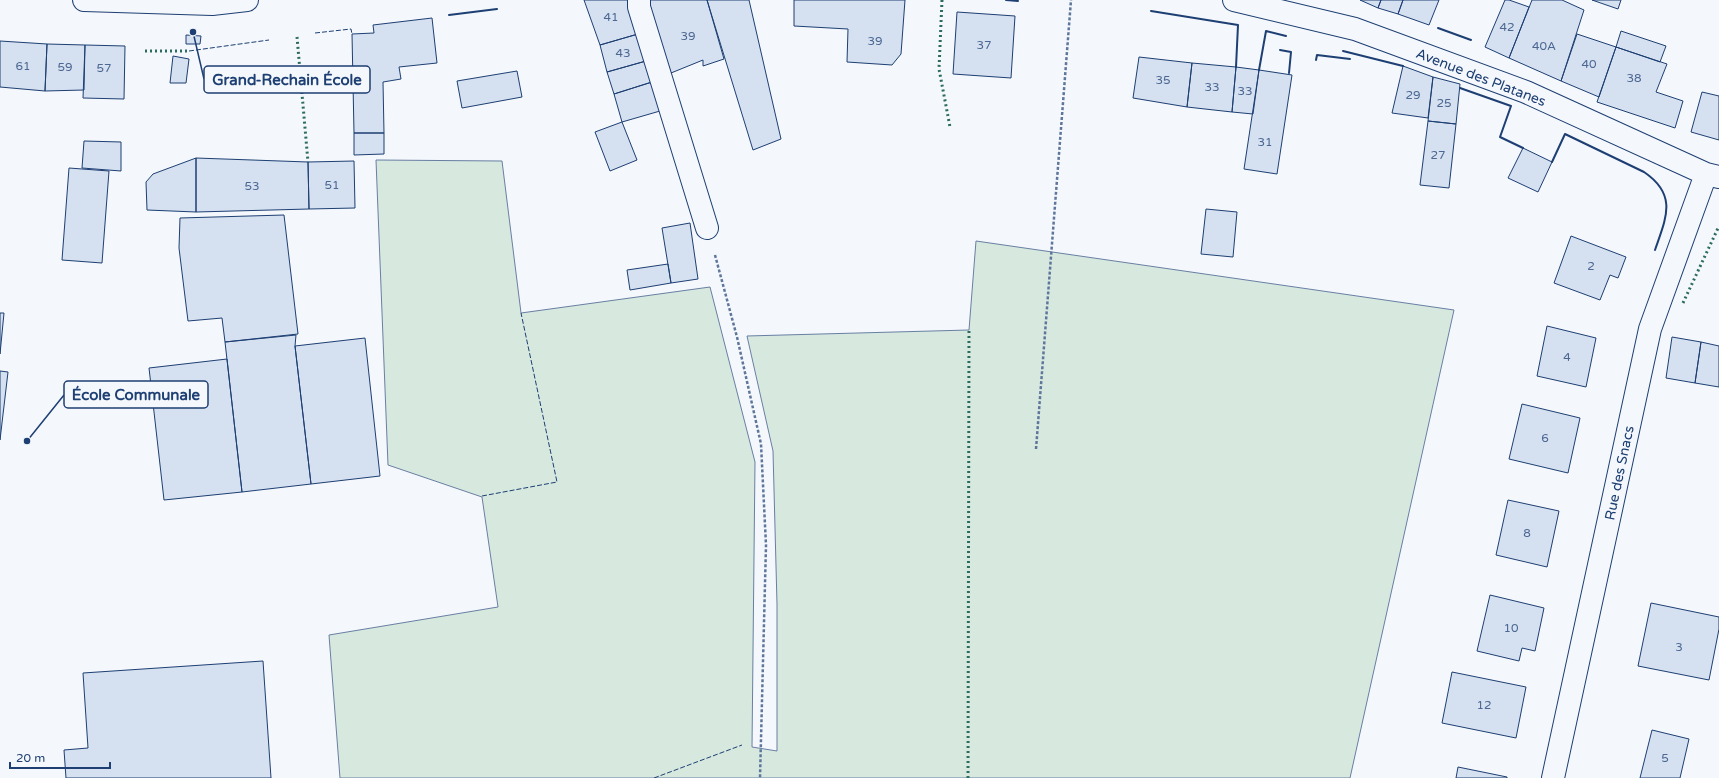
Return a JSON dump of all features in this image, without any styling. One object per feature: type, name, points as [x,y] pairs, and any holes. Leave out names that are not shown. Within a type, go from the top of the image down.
[{"type":"street","points":[[84,0],[212,4],[247,0]]},
{"type":"street","points":[[639,0],[639,7],[707,228]]},
{"type":"street","name":"Avenue des Platanes","points":[[1234,0],[1355,29],[1526,92],[1712,175]]},
{"type":"street","name":"Rue des Snacs","points":[[1553,778],[1650,329],[1712,175]]},
{"type":"path","points":[[1036,449],[1071,0]]},
{"type":"path","points":[[707,228],[737,337],[761,444],[766,545],[760,778]]},
{"type":"shaded area","points":[[376,160],[502,161],[521,313],[710,287],[755,462],[752,747],[777,751],[777,604],[773,451],[747,336],[969,330],[976,241],[1454,310],[1350,778],[340,778],[329,635],[498,607],[482,497],[388,465]]},
{"type":"building","points":[[584,0],[628,0],[638,34],[600,45]]},
{"type":"building","points":[[650,0],[707,0],[724,59],[703,66],[703,60],[671,73],[651,14]]},
{"type":"building","points":[[707,0],[749,0],[781,139],[753,150]]},
{"type":"building","points":[[794,0],[905,0],[901,54],[892,65],[847,62],[848,29],[794,26]]},
{"type":"building","points":[[1360,0],[1381,0],[1378,8]]},
{"type":"building","points":[[1381,0],[1403,0],[1398,14],[1378,8]]},
{"type":"building","points":[[1403,0],[1439,0],[1429,25],[1398,14]]},
{"type":"building","points":[[1505,0],[1529,7],[1509,58],[1485,47]]},
{"type":"building","points":[[1532,0],[1562,0],[1584,10],[1561,81],[1509,58]]},
{"type":"building","points":[[1592,0],[1621,0],[1618,9]]},
{"type":"building","points":[[957,12],[1015,16],[1011,78],[953,74]]},
{"type":"building","points":[[432,18],[437,63],[399,67],[401,79],[383,82],[384,133],[354,133],[352,34],[374,33],[373,25]]},
{"type":"building","points":[[1621,31],[1666,46],[1660,62],[1616,47]]},
{"type":"building","points":[[638,34],[646,61],[607,72],[600,45]]},
{"type":"building","points":[[1577,34],[1616,47],[1599,97],[1561,81]]},
{"type":"building","points":[[186,35],[201,36],[200,44],[186,44]]},
{"type":"building","points":[[0,41],[47,44],[45,91],[0,87]]},
{"type":"building","points":[[47,44],[85,45],[84,90],[45,91]]},
{"type":"building","points":[[85,45],[125,46],[124,99],[83,98]]},
{"type":"building","points":[[1616,47],[1667,64],[1656,92],[1683,101],[1675,128],[1597,102]]},
{"type":"building","points":[[173,56],[189,59],[186,83],[170,83]]},
{"type":"building","points":[[1139,57],[1192,63],[1187,107],[1133,98]]},
{"type":"building","points":[[646,61],[652,82],[614,94],[607,72]]},
{"type":"building","points":[[1192,63],[1236,67],[1232,112],[1187,107]]},
{"type":"building","points":[[1403,66],[1433,77],[1428,118],[1392,113]]},
{"type":"building","points":[[1236,67],[1259,70],[1253,114],[1232,112]]},
{"type":"building","points":[[1259,70],[1292,75],[1277,174],[1244,169]]},
{"type":"building","points":[[517,71],[522,97],[462,108],[457,81]]},
{"type":"building","points":[[1433,77],[1460,84],[1456,124],[1428,121]]},
{"type":"building","points":[[652,82],[660,111],[622,122],[614,94]]},
{"type":"building","points":[[1702,92],[1719,96],[1719,140],[1691,132]]},
{"type":"building","points":[[1428,121],[1456,124],[1449,188],[1420,185]]},
{"type":"building","points":[[622,122],[637,160],[610,171],[595,132]]},
{"type":"building","points":[[354,133],[384,133],[384,154],[354,155]]},
{"type":"building","points":[[84,141],[121,142],[121,171],[82,168]]},
{"type":"building","points":[[1523,148],[1552,162],[1538,192],[1508,178]]},
{"type":"building","points":[[196,158],[308,162],[309,209],[196,212]]},
{"type":"building","points":[[196,158],[196,212],[147,210],[146,182],[153,174]]},
{"type":"building","points":[[354,161],[355,208],[309,209],[308,162]]},
{"type":"building","points":[[69,168],[109,171],[102,263],[62,260]]},
{"type":"building","points":[[1206,209],[1237,212],[1233,257],[1201,254]]},
{"type":"building","points":[[284,215],[298,334],[225,342],[222,318],[188,321],[179,248],[180,218]]},
{"type":"building","points":[[690,223],[698,279],[671,283],[662,228]]},
{"type":"building","points":[[1571,236],[1626,257],[1618,278],[1610,275],[1600,300],[1554,283]]},
{"type":"building","points":[[668,264],[671,283],[630,290],[627,270]]},
{"type":"building","points":[[0,313],[4,313],[0,354]]},
{"type":"building","points":[[1547,326],[1596,338],[1586,387],[1537,376]]},
{"type":"building","points":[[296,335],[295,346],[311,484],[242,492],[225,342]]},
{"type":"building","points":[[1672,337],[1701,342],[1695,383],[1666,378]]},
{"type":"building","points":[[365,338],[380,476],[311,484],[295,346]]},
{"type":"building","points":[[1701,342],[1719,346],[1719,387],[1695,383]]},
{"type":"building","points":[[227,359],[242,492],[164,500],[149,368]]},
{"type":"building","points":[[0,371],[8,372],[0,440]]},
{"type":"building","points":[[1522,404],[1580,418],[1568,473],[1509,459]]},
{"type":"building","points":[[1508,500],[1559,511],[1547,567],[1496,555]]},
{"type":"building","points":[[1490,595],[1544,608],[1535,651],[1522,648],[1519,661],[1477,651]]},
{"type":"building","points":[[1651,603],[1719,617],[1719,629],[1709,680],[1638,666]]},
{"type":"building","points":[[263,661],[271,778],[66,778],[64,750],[88,748],[83,673]]},
{"type":"building","points":[[1452,672],[1526,687],[1516,738],[1442,723]]},
{"type":"building","points":[[1652,730],[1689,739],[1680,778],[1640,778]]},
{"type":"building","points":[[1458,767],[1507,777],[1507,778],[1456,778]]},
{"type":"hedge","points":[[942,0],[939,69],[950,127]]},
{"type":"hedge","points":[[297,37],[308,162]]},
{"type":"hedge","points":[[145,51],[189,51]]},
{"type":"hedge","points":[[1683,303],[1719,226]]},
{"type":"hedge","points":[[968,778],[969,330]]},
{"type":"fence","points":[[315,33],[351,29],[352,34]]},
{"type":"fence","points":[[189,51],[269,40]]},
{"type":"fence","points":[[482,496],[557,482],[521,313]]},
{"type":"fence","points":[[654,778],[742,745]]},
{"type":"wall","points":[[1006,0],[1018,1]]},
{"type":"wall","points":[[449,15],[497,9]]},
{"type":"wall","points":[[1151,11],[1238,25],[1236,67]]},
{"type":"wall","points":[[1438,28],[1471,40]]},
{"type":"wall","points":[[1259,70],[1266,31],[1286,36]]},
{"type":"wall","points":[[1280,50],[1291,52],[1289,73]]},
{"type":"wall","points":[[1343,51],[1403,66]]},
{"type":"wall","points":[[1316,60],[1317,55],[1350,59]]},
{"type":"wall","points":[[1460,88],[1511,106],[1500,137],[1523,148]]},
{"type":"wall","points":[[1552,162],[1565,134],[1644,172],[1655,181],[1662,189],[1666,208],[1663,228],[1655,250]]},
{"type":"place","name":"Grand-Rechain École","points":[[193,32]]},
{"type":"place","name":"École Communale","points":[[27,441]]}]
